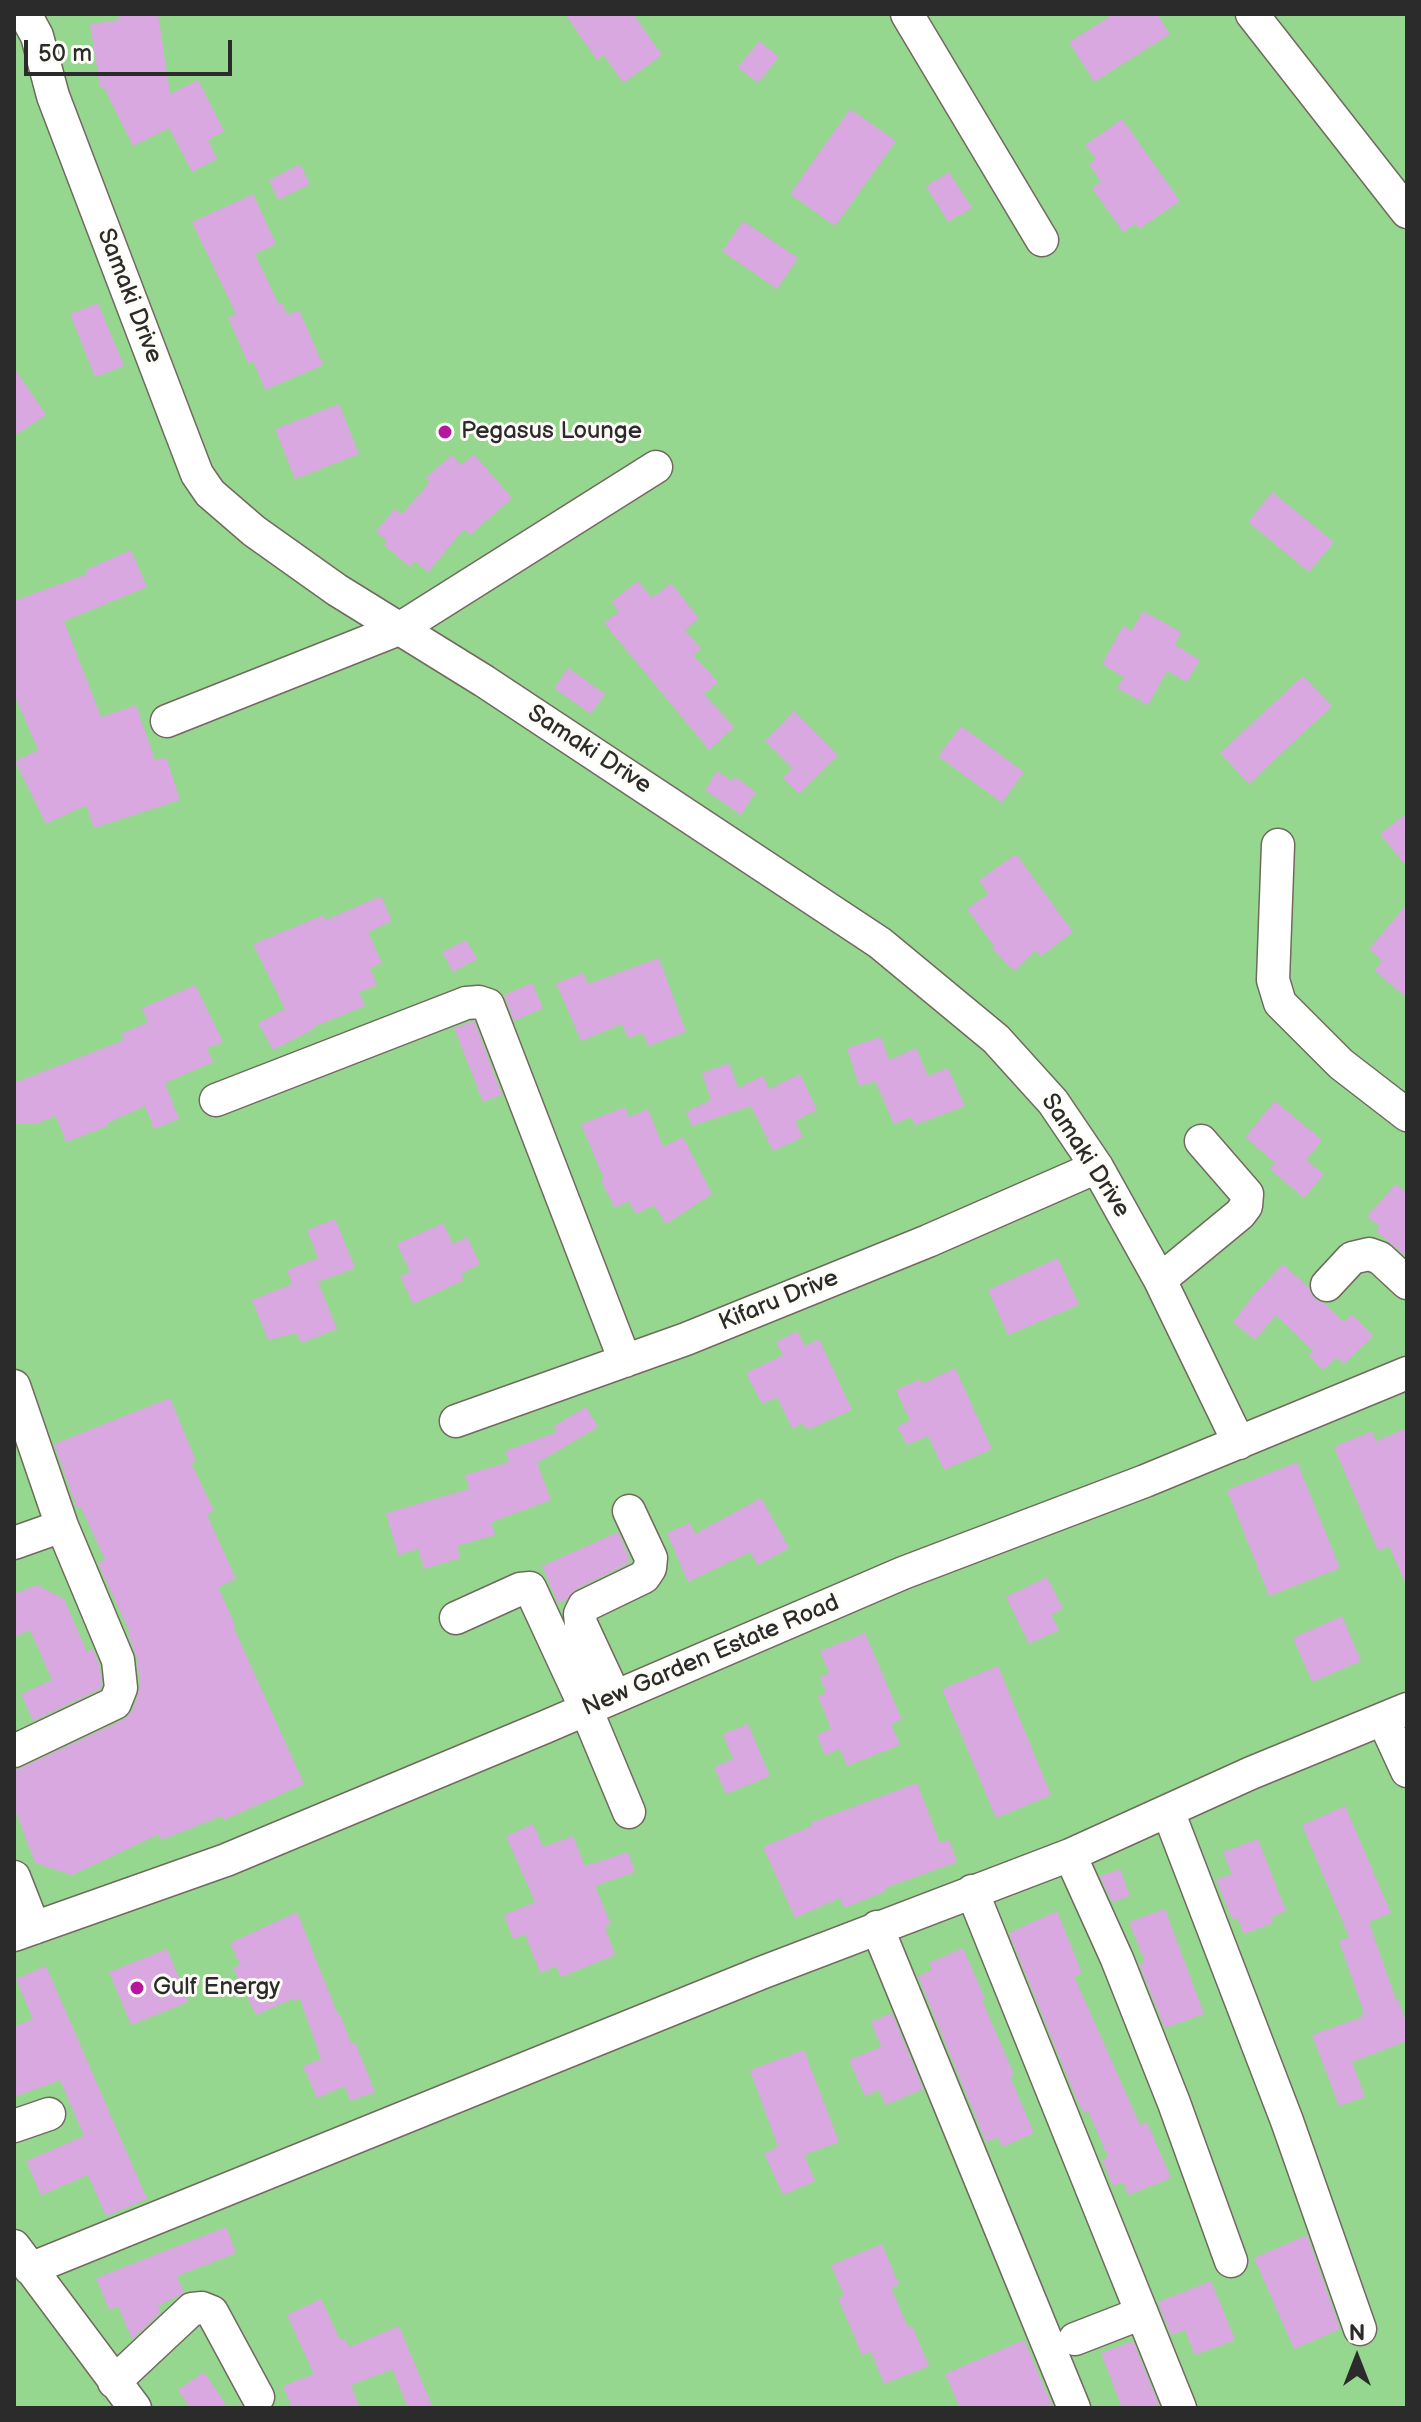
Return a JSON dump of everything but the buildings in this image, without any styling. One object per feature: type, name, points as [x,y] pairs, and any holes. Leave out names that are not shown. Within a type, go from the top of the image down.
[{"type":"street","name":"Samaki Drive","points":[[25,14],[37,36],[53,96],[197,474],[219,503],[263,538],[399,629],[484,681],[880,943],[996,1039],[1053,1102],[1097,1167],[1160,1280],[1239,1443]]},
{"type":"street","points":[[907,14],[1042,240]]},
{"type":"street","points":[[1252,14],[1407,212]]},
{"type":"street","points":[[167,721],[399,629],[656,467]]},
{"type":"street","points":[[1278,845],[1273,980],[1280,1003],[1341,1064],[1407,1115]]},
{"type":"street","points":[[216,1100],[466,1003],[488,1005],[625,1361]]},
{"type":"street","points":[[1160,1280],[1246,1206],[1247,1194],[1201,1141]]},
{"type":"street","name":"Kifaru Drive","points":[[456,1421],[686,1339],[914,1247],[1097,1167]]},
{"type":"street","points":[[1327,1285],[1352,1258],[1369,1254],[1380,1258],[1407,1283]]},
{"type":"street","name":"New Garden Estate Road","points":[[24,1932],[226,1860],[903,1573],[1239,1443],[1407,1373]]},
{"type":"street","points":[[14,1386],[62,1526],[118,1660],[121,1688],[115,1703],[14,1751]]},
{"type":"street","points":[[629,1511],[651,1558],[650,1568],[644,1577],[584,1606],[580,1614],[629,1812]]},
{"type":"street","points":[[14,1543],[62,1526]]},
{"type":"street","points":[[456,1618],[520,1589],[530,1588],[600,1703]]},
{"type":"street","points":[[135,2408],[22,2258],[1070,1855],[1251,1773],[1395,1714],[1407,1771]]},
{"type":"street","points":[[1168,1811],[1287,2121],[1360,2329]]},
{"type":"street","points":[[1070,1855],[1117,1959],[1174,2103],[1231,2261]]},
{"type":"street","points":[[14,1877],[24,1932]]},
{"type":"street","points":[[972,1891],[1180,2408]]},
{"type":"street","points":[[877,1927],[1074,2408]]},
{"type":"street","points":[[14,2126],[49,2114]]},
{"type":"street","points":[[114,2382],[192,2309],[202,2308],[212,2312],[258,2397]]},
{"type":"street","points":[[1075,2339],[1142,2313]]},
{"type":"green space","points":[[14,14],[1407,14],[1407,2408],[14,2408]]},
{"type":"place","name":"Pegasus Lounge","points":[[445,432]]},
{"type":"place","name":"Gulf Energy","points":[[137,1988]]}]
